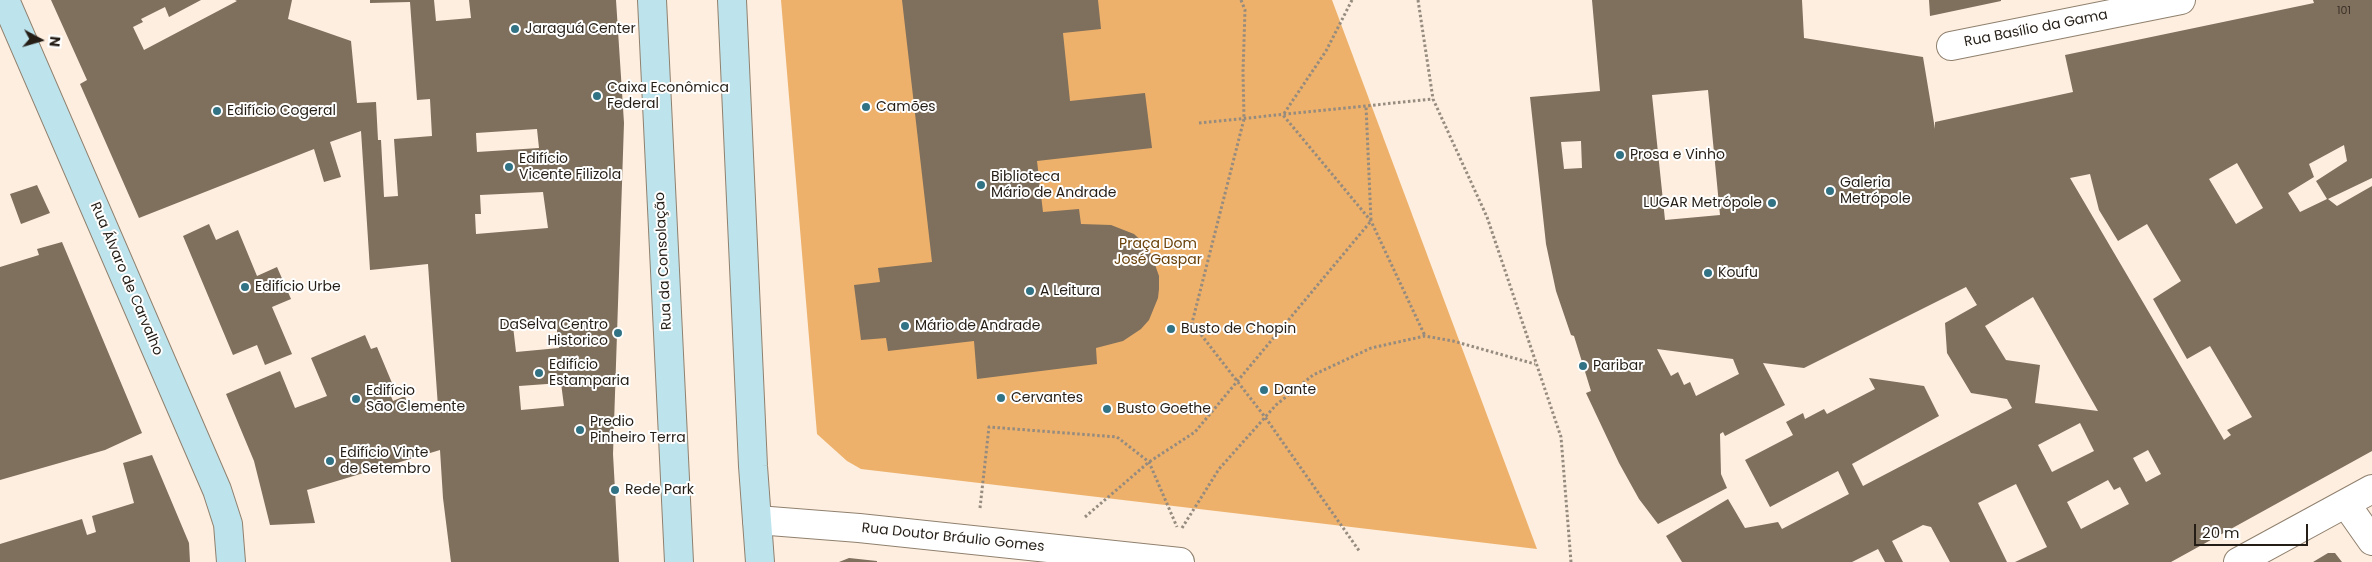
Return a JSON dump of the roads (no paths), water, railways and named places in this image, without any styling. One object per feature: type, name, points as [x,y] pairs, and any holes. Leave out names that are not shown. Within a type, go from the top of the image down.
[{"type":"street","name":"Rua Álvaro de Carvalho","points":[[5,0],[217,490],[228,524],[231,562]]},
{"type":"street","name":"Rua da Consolação","points":[[652,0],[679,562]]},
{"type":"street","points":[[732,0],[760,562]]},
{"type":"street","name":"Rua Basílio da Gama","points":[[1950,46],[2181,0]]},
{"type":"street","points":[[2238,562],[2372,489]]},
{"type":"street","points":[[2346,504],[2372,540]]},
{"type":"street","name":"Rua Doutor Bráulio Gomes","points":[[757,520],[859,528],[1180,562]]},
{"type":"place","name":"Jaraguá Center","points":[[515,29]]},
{"type":"place","name":"Caixa Econômica Federal","points":[[597,96]]},
{"type":"place","name":"Camões","points":[[866,107]]},
{"type":"place","name":"Edifício Cogeral","points":[[217,111]]},
{"type":"place","name":"Prosa e Vinho","points":[[1620,155]]},
{"type":"place","name":"Edifício Vicente Filizola","points":[[509,167]]},
{"type":"place","name":"Biblioteca Mário de Andrade","points":[[981,185]]},
{"type":"place","name":"Galeria Metrópole","points":[[1830,191]]},
{"type":"place","name":"LUGAR Metrópole","points":[[1772,203]]},
{"type":"place","name":"Koufu","points":[[1708,273]]},
{"type":"place","name":"Edifício Urbe","points":[[245,287]]},
{"type":"place","name":"A Leitura","points":[[1030,291]]},
{"type":"place","name":"Mário de Andrade","points":[[905,326]]},
{"type":"place","name":"Busto de Chopin","points":[[1171,329]]},
{"type":"place","name":"DaSelva Centro Historico","points":[[618,333]]},
{"type":"place","name":"Paribar","points":[[1583,366]]},
{"type":"place","name":"Edifício Estamparia","points":[[539,373]]},
{"type":"place","name":"Dante","points":[[1264,390]]},
{"type":"place","name":"Cervantes","points":[[1001,398]]},
{"type":"place","name":"Edifício São Clemente","points":[[356,399]]},
{"type":"place","name":"Busto Goethe","points":[[1107,409]]},
{"type":"place","name":"Predio Pinheiro Terra","points":[[580,430]]},
{"type":"place","name":"Edifício Vinte de Setembro","points":[[330,461]]},
{"type":"place","name":"Rede Park","points":[[615,490]]},
{"type":"park label","name":"Praça Dom José Gaspar","points":[[1158,252]]}]
